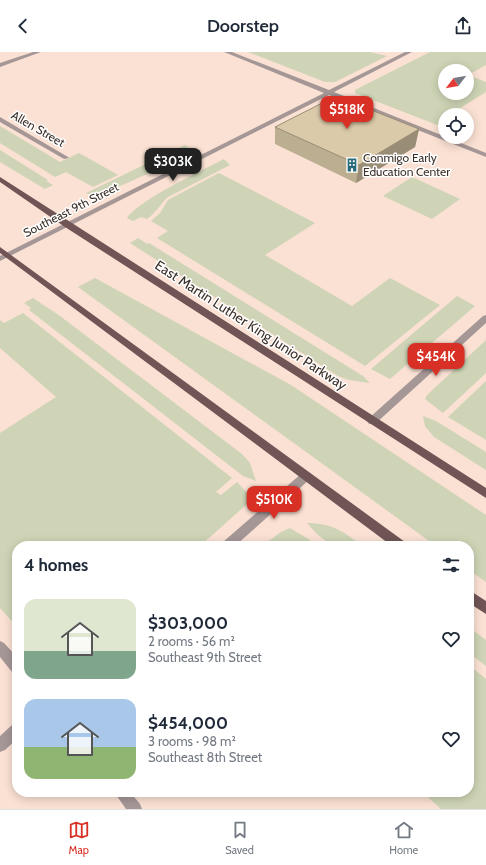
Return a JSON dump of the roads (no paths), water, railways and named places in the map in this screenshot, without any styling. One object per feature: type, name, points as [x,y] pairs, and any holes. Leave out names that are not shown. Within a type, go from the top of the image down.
[{"type":"main road","name":"East Martin Luther King Junior Parkway","points":[[0,180],[486,494]]},
{"type":"main road","points":[[0,249],[4,257],[394,541]]},
{"type":"main road","points":[[474,600],[486,608]]},
{"type":"street","points":[[0,65],[38,52]]},
{"type":"street","points":[[227,52],[486,155]]},
{"type":"street","name":"Southeast 9th Street","points":[[4,257],[409,52]]},
{"type":"street","name":"Allen Street","points":[[0,119],[66,158]]},
{"type":"street","points":[[372,421],[486,318]]},
{"type":"street","points":[[233,541],[306,476]]},
{"type":"street","points":[[0,647],[12,661]]},
{"type":"street","points":[[0,745],[12,734]]},
{"type":"street","points":[[125,797],[135,809]]},
{"type":"place","name":"Conmigo Early Education Center","points":[[352,165]]}]
